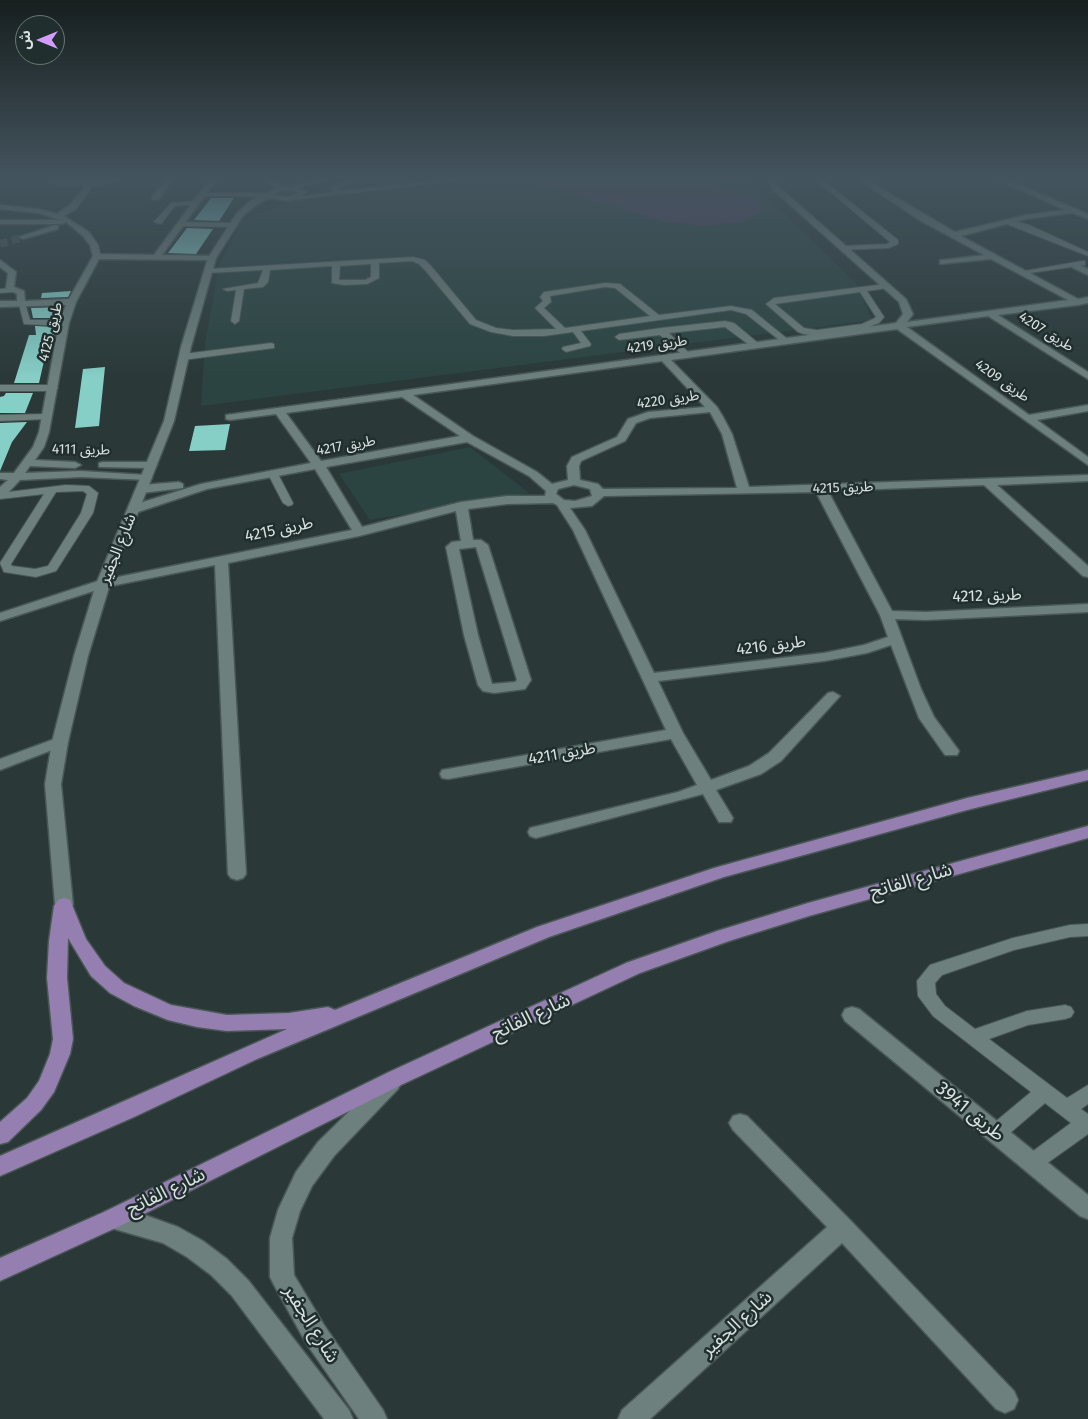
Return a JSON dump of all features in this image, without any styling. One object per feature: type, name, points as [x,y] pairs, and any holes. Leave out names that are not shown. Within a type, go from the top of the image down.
[{"type":"main road","points":[[0,1166],[250,1054],[544,932],[720,872],[921,816],[1088,775]]},
{"type":"main road","name":"شارع الفاتح","points":[[0,1270],[112,1218],[396,1078],[633,968],[705,942],[826,905],[1088,832]]},
{"type":"main road","points":[[64,905],[78,941],[98,971],[117,988],[141,1001],[168,1012],[197,1019],[258,1024],[353,1011]]},
{"type":"main road","points":[[0,1135],[34,1104],[47,1086],[60,1054],[63,1031],[57,978],[58,950],[64,905]]},
{"type":"street","points":[[94,246],[97,256],[212,258]]},
{"type":"street","points":[[157,256],[164,246]]},
{"type":"street","name":"شارع الجفير","points":[[64,905],[53,784],[60,742],[80,656],[103,584],[169,421],[183,357],[212,258],[219,246]]},
{"type":"street","points":[[976,246],[1088,308]]},
{"type":"street","points":[[843,248],[902,301],[908,310],[906,318],[899,326]]},
{"type":"street","name":"طريق 4125","points":[[28,463],[44,432],[64,323],[90,265],[97,256]]},
{"type":"street","points":[[944,262],[993,256]]},
{"type":"street","points":[[0,263],[12,272],[11,290],[21,293],[21,304]]},
{"type":"street","points":[[1079,264],[1088,272]]},
{"type":"street","name":"طريق 4219","points":[[230,417],[1088,300]]},
{"type":"street","points":[[0,304],[72,302]]},
{"type":"street","name":"طريق 4207","points":[[989,313],[1088,376]]},
{"type":"street","name":"طريق 4209","points":[[899,326],[1030,418],[1088,462]]},
{"type":"street","name":"طريق 4220","points":[[664,358],[713,409],[727,434],[744,491]]},
{"type":"street","points":[[405,394],[469,438],[533,474],[556,497],[579,530],[676,733],[725,818]]},
{"type":"street","points":[[1030,418],[1088,408]]},
{"type":"street","name":"طريق 4220","points":[[571,482],[576,459],[621,439],[632,421],[648,415],[713,409]]},
{"type":"street","points":[[279,410],[319,466],[359,532]]},
{"type":"street","name":"طريق 4217","points":[[134,509],[182,492],[228,482],[469,438]]},
{"type":"street","name":"طريق 4111","points":[[0,495],[17,478],[28,463],[85,470],[144,484]]},
{"type":"street","name":"طريق 4111","points":[[0,476],[17,478],[151,465]]},
{"type":"street","points":[[533,474],[588,484],[599,493],[594,501],[588,503],[579,518],[579,530]]},
{"type":"street","name":"طريق 4215","points":[[599,493],[744,491],[1088,478]]},
{"type":"street","name":"طريق 4217","points":[[144,484],[228,482]]},
{"type":"street","points":[[556,497],[558,485],[571,482]]},
{"type":"street","points":[[988,483],[1088,573]]},
{"type":"street","points":[[820,488],[887,614],[927,718],[950,751]]},
{"type":"street","name":"طريق 4215","points":[[0,617],[103,584],[359,532],[461,506],[507,500],[556,497],[575,505],[588,503]]},
{"type":"street","points":[[461,506],[468,544]]},
{"type":"street","points":[[468,544],[482,545],[524,680],[520,686],[494,690],[486,687],[471,635],[452,547],[468,544]]},
{"type":"street","points":[[221,560],[236,874]]},
{"type":"street","name":"طريق 4212","points":[[887,614],[926,616],[1088,608]]},
{"type":"street","name":"طريق 4216","points":[[649,678],[824,657],[867,649],[896,639]]},
{"type":"street","points":[[536,832],[708,788],[767,763],[833,696]]},
{"type":"street","name":"طريق 4211","points":[[448,774],[676,733]]},
{"type":"street","points":[[0,765],[60,742]]},
{"type":"street","name":"طريق 3941","points":[[852,1015],[1088,1209]]},
{"type":"street","name":"شارع الجفير","points":[[374,1419],[315,1334],[282,1277],[281,1238],[288,1210],[304,1179],[326,1150],[396,1078]]},
{"type":"street","points":[[740,1123],[843,1228],[1005,1400]]},
{"type":"street","name":"شارع الجفير","points":[[112,1218],[142,1225],[170,1235],[195,1249],[219,1267],[240,1288],[340,1419]]},
{"type":"street","name":"شارع الجفير","points":[[631,1419],[843,1228]]},
{"type":"lane","points":[[843,248],[884,246]]},
{"type":"lane","points":[[1069,246],[1086,254]]},
{"type":"lane","points":[[208,271],[408,259],[422,262],[473,322],[486,328],[518,334],[562,330],[721,308],[741,309],[749,312],[786,341]]},
{"type":"lane","points":[[336,263],[335,280],[344,283],[367,282],[375,278],[375,260]]},
{"type":"lane","points":[[1023,272],[1079,264]]},
{"type":"lane","points":[[227,289],[252,288],[262,284],[267,267]]},
{"type":"lane","points":[[562,330],[539,308],[547,302],[544,297],[547,294],[605,285],[617,286],[656,317]]},
{"type":"lane","points":[[862,289],[880,317],[876,321],[864,326],[817,333],[807,332],[801,330],[770,304],[774,300],[885,286]]},
{"type":"lane","points":[[235,321],[240,288]]},
{"type":"lane","points":[[0,291],[11,290]]},
{"type":"lane","points":[[21,304],[27,322],[64,323]]},
{"type":"lane","points":[[619,337],[721,323],[731,325],[755,346]]},
{"type":"lane","points":[[566,349],[587,344],[574,328]]},
{"type":"lane","points":[[661,331],[686,355]]},
{"type":"lane","points":[[183,357],[271,346]]},
{"type":"lane","points":[[0,388],[53,388]]},
{"type":"lane","points":[[0,418],[46,417]]},
{"type":"lane","points":[[273,474],[288,503]]},
{"type":"lane","points":[[0,495],[52,490],[85,488],[93,493],[86,513],[52,568],[36,573],[8,569],[5,564],[52,490]]},
{"type":"lane","points":[[1032,1163],[1087,1125],[938,1011],[927,996],[926,981],[936,970],[1013,944],[1070,931],[1088,930]]},
{"type":"lane","points":[[973,1037],[1028,1018],[1065,1012]]},
{"type":"lane","points":[[996,1133],[1045,1092]]},
{"type":"lane","points":[[1067,1109],[1088,1093]]},
{"type":"shaded area","points":[[229,246],[818,246],[856,283],[872,320],[201,406],[205,344],[219,265]]},
{"type":"shaded area","points":[[470,447],[529,493],[370,520],[339,474]]},
{"type":"building","points":[[173,246],[201,246],[196,254],[168,253]]},
{"type":"building","points":[[71,291],[68,297],[41,298],[42,293]]},
{"type":"building","points":[[63,307],[59,318],[33,318],[31,308]]},
{"type":"building","points":[[35,326],[56,327],[52,348],[47,348],[39,383],[14,383],[29,335],[36,335]]},
{"type":"building","points":[[105,367],[99,426],[75,428],[83,369]]},
{"type":"building","points":[[6,393],[33,393],[25,413],[0,413],[0,397]]},
{"type":"building","points":[[27,422],[12,442],[0,471],[0,423]]},
{"type":"building","points":[[230,424],[225,450],[189,451],[195,426]]}]
